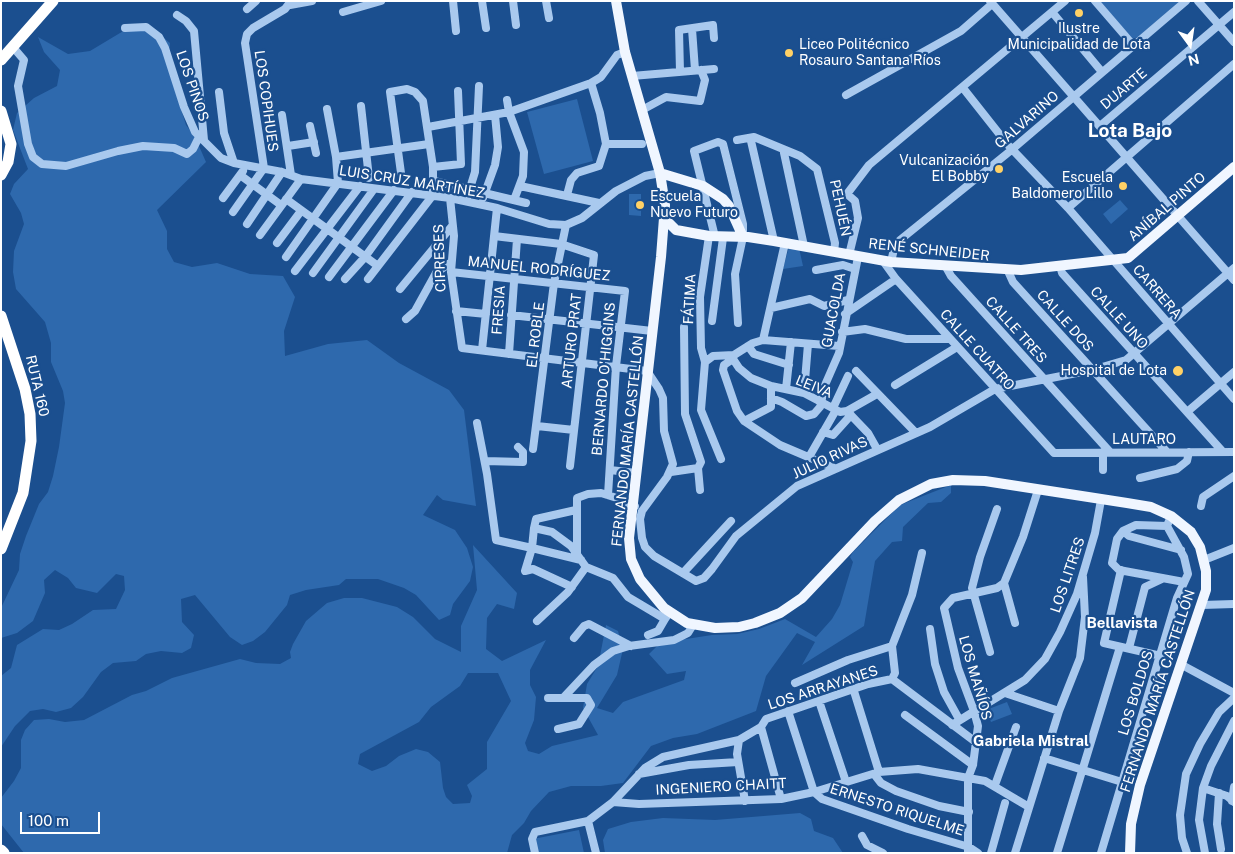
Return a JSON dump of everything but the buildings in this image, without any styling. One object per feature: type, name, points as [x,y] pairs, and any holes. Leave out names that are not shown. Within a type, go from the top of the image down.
[{"type":"highway","points":[[1,60],[7,47],[44,1]]},
{"type":"highway","points":[[1,72],[7,47],[53,1]]},
{"type":"highway","points":[[1,111],[11,144],[8,162],[1,175]]},
{"type":"highway","name":"RUTA 160","points":[[1,316],[25,389],[30,414],[31,442],[24,493],[1,549]]},
{"type":"highway","name":"RUTA 160","points":[[1,339],[20,398],[24,438],[18,485],[1,532]]},
{"type":"main road","name":"FERNANDO MARÍA CASTELLÓN","points":[[616,1],[625,52],[660,174],[665,219],[629,544],[633,566],[648,592],[667,616],[693,625],[715,628],[738,627],[764,620],[787,609],[808,592],[891,506],[909,494],[931,484],[966,480],[1151,508],[1172,516],[1191,532],[1204,560],[1207,576],[1202,605],[1138,792],[1131,824],[1130,853]]},
{"type":"main road","name":"ANÍBAL PINTO","points":[[1113,260],[1132,256],[1234,167]]},
{"type":"main road","points":[[660,174],[703,186],[728,204],[744,237]]},
{"type":"main road","points":[[663,239],[676,230],[665,219]]},
{"type":"main road","name":"RENÉ SCHNEIDER","points":[[676,230],[716,237],[744,237],[774,241],[887,261],[946,267],[1008,271],[1113,260]]},
{"type":"street","points":[[247,9],[256,1]]},
{"type":"street","points":[[290,3],[312,1]]},
{"type":"street","points":[[343,12],[381,1]]},
{"type":"street","points":[[453,1],[456,31]]},
{"type":"street","points":[[482,1],[486,28]]},
{"type":"street","points":[[512,1],[516,25]]},
{"type":"street","points":[[546,1],[549,18]]},
{"type":"street","points":[[962,88],[1065,1]]},
{"type":"street","points":[[1095,1],[1133,45]]},
{"type":"street","name":"GALVARINO","points":[[887,261],[900,240],[1012,149],[1186,1]]},
{"type":"street","points":[[1198,1],[1234,42]]},
{"type":"street","points":[[846,95],[961,31],[991,2],[1178,216],[1231,271],[1234,280]]},
{"type":"street","name":"LOS COPIHUES","points":[[264,168],[245,43],[247,34],[253,28],[290,3]]},
{"type":"street","points":[[1052,12],[1102,72]]},
{"type":"street","name":"DUARTE","points":[[1100,126],[1234,12]]},
{"type":"street","points":[[7,47],[24,60],[18,86],[28,144],[34,157],[42,164],[66,166],[143,146],[174,148],[187,154],[202,138],[194,31],[186,21],[177,15]]},
{"type":"street","points":[[680,72],[679,30],[713,25],[714,38]]},
{"type":"street","name":"LOS PINOS","points":[[125,28],[146,27],[159,37],[165,48],[184,107],[195,132],[221,158],[234,163],[264,168]]},
{"type":"street","points":[[642,110],[666,97],[700,101],[705,80],[698,70],[692,29]]},
{"type":"street","points":[[428,127],[509,112],[591,83],[601,77],[616,55],[625,52]]},
{"type":"street","points":[[1068,208],[1234,64]]},
{"type":"street","points":[[632,76],[714,69]]},
{"type":"street","points":[[567,195],[571,180],[577,173],[599,166],[606,144],[600,113],[591,83]]},
{"type":"street","points":[[466,201],[475,172],[479,86]]},
{"type":"street","name":"CARRERA","points":[[962,88],[1012,149],[1068,208],[1234,400]]},
{"type":"street","name":"GUACOLDA","points":[[822,402],[825,385],[839,353],[855,269],[854,256],[858,218],[854,199],[847,194],[869,165],[962,88]]},
{"type":"street","points":[[368,279],[433,195],[434,181],[423,101],[415,92],[407,89],[390,92],[401,173]]},
{"type":"street","points":[[432,167],[461,164],[458,91]]},
{"type":"street","points":[[219,92],[224,133],[234,163]]},
{"type":"street","points":[[507,100],[509,112],[524,152],[523,176],[514,200]]},
{"type":"street","points":[[361,106],[369,178]]},
{"type":"street","points":[[286,257],[314,220],[338,183],[336,157],[327,109]]},
{"type":"street","points":[[282,114],[291,175]]},
{"type":"street","points":[[481,204],[496,165],[498,147],[495,115]]},
{"type":"street","points":[[310,126],[316,153]]},
{"type":"street","name":"PEHUÉN","points":[[737,140],[754,137],[800,156],[817,169],[835,243],[834,252]]},
{"type":"street","points":[[751,141],[774,241]]},
{"type":"street","points":[[288,146],[314,142]]},
{"type":"street","points":[[712,321],[716,237],[694,151],[714,143],[723,144],[742,219],[744,237],[735,277],[738,323]]},
{"type":"street","points":[[336,157],[429,144]]},
{"type":"street","points":[[606,144],[642,144]]},
{"type":"street","points":[[784,153],[804,246]]},
{"type":"street","points":[[223,198],[248,166]]},
{"type":"street","points":[[233,212],[264,168]]},
{"type":"street","name":"LUIS CRUZ MARTÍNEZ","points":[[264,168],[301,179],[412,192],[466,201],[497,208],[548,224],[566,225]]},
{"type":"street","points":[[246,224],[282,172]]},
{"type":"street","points":[[566,225],[582,218],[616,191],[645,176],[660,174]]},
{"type":"street","points":[[240,175],[267,195],[301,211],[378,266]]},
{"type":"street","points":[[260,235],[301,179]]},
{"type":"street","points":[[434,181],[526,203]]},
{"type":"street","points":[[295,271],[360,186]]},
{"type":"street","points":[[520,186],[599,203]]},
{"type":"street","points":[[313,273],[374,189]]},
{"type":"street","points":[[329,277],[394,190]]},
{"type":"street","points":[[345,279],[365,257],[412,192]]},
{"type":"street","name":"CIPRESES","points":[[450,198],[454,236],[450,272],[462,348],[482,350]]},
{"type":"street","points":[[497,208],[482,350],[647,371],[663,398],[663,426],[673,461],[670,472],[640,515],[645,547],[658,559],[683,573],[731,521]]},
{"type":"street","points":[[277,243],[301,211]]},
{"type":"street","name":"EL ROBLE","points":[[533,449],[551,320],[554,283],[560,244],[566,225]]},
{"type":"street","points":[[400,289],[452,226]]},
{"type":"street","points":[[494,236],[560,244]]},
{"type":"street","name":"FÁTIMA","points":[[716,237],[700,297],[701,343],[705,362],[701,410],[721,459]]},
{"type":"street","name":"FRESIA","points":[[509,354],[517,239]]},
{"type":"street","points":[[763,340],[785,243]]},
{"type":"street","name":"ARTURO PRAT","points":[[560,244],[594,254],[570,466]]},
{"type":"street","name":"CALLE CUATRO","points":[[887,261],[896,279],[1054,453]]},
{"type":"street","points":[[406,319],[414,311],[436,273],[450,263]]},
{"type":"street","points":[[816,270],[843,265],[855,269]]},
{"type":"street","name":"CALLE UNO","points":[[1060,266],[1062,273],[1223,452]]},
{"type":"street","name":"CALLE TRES","points":[[946,267],[951,276],[1107,452]]},
{"type":"street","name":"CALLE DOS","points":[[1008,271],[1013,282],[1167,452]]},
{"type":"street","name":"JULIO RIVAS","points":[[683,573],[692,580],[698,581],[712,569],[736,536],[786,494],[834,468],[930,427],[995,389],[1092,370],[1126,360],[1135,355],[1231,271]]},
{"type":"street","name":"MANUEL RODRÍGUEZ","points":[[450,272],[624,291]]},
{"type":"street","points":[[846,314],[896,279]]},
{"type":"street","name":"BERNARDO O'HIGGINS","points":[[608,495],[616,366],[624,291]]},
{"type":"street","points":[[771,308],[810,299],[823,306],[848,300]]},
{"type":"street","points":[[456,311],[486,314]]},
{"type":"street","points":[[511,316],[652,331]]},
{"type":"street","points":[[684,327],[685,414],[700,459],[698,468],[700,490]]},
{"type":"street","points":[[842,332],[865,329],[906,339],[950,340]]},
{"type":"street","points":[[834,468],[780,444],[744,420],[738,411],[723,370],[724,365],[733,357],[748,346],[763,340],[839,346]]},
{"type":"street","points":[[786,389],[791,342]]},
{"type":"street","points":[[804,393],[808,344]]},
{"type":"street","points":[[748,346],[754,354],[788,364]]},
{"type":"street","points":[[895,385],[957,347]]},
{"type":"street","points":[[705,362],[713,356],[733,357]]},
{"type":"street","name":"LEIVA","points":[[733,357],[745,374],[770,386],[804,393],[835,409],[849,413]]},
{"type":"street","points":[[856,371],[916,433]]},
{"type":"street","points":[[1187,412],[1234,372]]},
{"type":"street","points":[[809,457],[835,409],[848,376]]},
{"type":"street","points":[[744,420],[771,407],[770,386]]},
{"type":"street","points":[[823,432],[833,435],[849,413],[877,394]]},
{"type":"street","points":[[771,398],[806,416],[816,412],[822,402]]},
{"type":"street","points":[[849,413],[866,430],[877,449]]},
{"type":"street","points":[[477,423],[485,461],[496,540],[579,556]]},
{"type":"street","points":[[536,426],[574,430]]},
{"type":"street","points":[[485,461],[523,462],[523,452],[518,447]]},
{"type":"street","points":[[1103,470],[1107,452]]},
{"type":"street","points":[[1140,478],[1177,470],[1187,461],[1189,452]]},
{"type":"street","name":"LAUTARO","points":[[1054,453],[1234,452]]},
{"type":"street","points":[[670,472],[698,468]]},
{"type":"street","points":[[610,470],[636,473]]},
{"type":"street","points":[[1201,506],[1203,497],[1234,476]]},
{"type":"street","points":[[1016,623],[1004,583],[1023,537],[1038,490]]},
{"type":"street","points":[[579,556],[577,498],[582,495],[597,493],[620,498],[632,507],[650,500]]},
{"type":"street","name":"LOS LITRES","points":[[952,724],[1005,693],[1031,675],[1045,659],[1071,610],[1082,577],[1101,500]]},
{"type":"street","points":[[572,587],[529,567],[536,519],[576,510]]},
{"type":"street","points":[[990,652],[973,594],[976,570],[997,510]]},
{"type":"street","points":[[1172,516],[1167,526],[1136,525],[1123,531],[1118,536],[1112,561],[1115,568],[1121,570],[1184,582]]},
{"type":"street","name":"LOS BOLDOS","points":[[1101,853],[1177,598],[1188,567],[1181,550],[1167,526]]},
{"type":"street","points":[[534,528],[552,532],[571,546],[586,567],[613,578],[628,597],[667,616],[656,633],[648,635]]},
{"type":"street","points":[[1123,531],[1129,536],[1181,550]]},
{"type":"street","points":[[1204,560],[1234,548]]},
{"type":"street","points":[[892,679],[895,673],[892,646],[912,595],[922,553]]},
{"type":"street","points":[[537,621],[552,610],[586,567]]},
{"type":"street","points":[[1121,570],[1104,643],[1160,656]]},
{"type":"street","points":[[1015,853],[1058,711],[1080,658],[1085,617],[1082,577]]},
{"type":"street","points":[[1128,648],[1145,587],[1164,578]]},
{"type":"street","name":"LOS MAÑÍOS","points":[[969,850],[968,778],[973,765],[978,726],[960,676],[944,610],[950,599],[997,588],[1004,583]]},
{"type":"street","points":[[1202,605],[1234,604]]},
{"type":"street","points":[[574,638],[584,626],[589,624],[631,646]]},
{"type":"street","points":[[564,697],[594,666],[613,651],[631,646],[674,640],[688,633],[693,625]]},
{"type":"street","points":[[930,630],[936,664],[944,692],[959,719]]},
{"type":"street","points":[[796,683],[848,660],[892,646]]},
{"type":"street","points":[[1057,853],[1120,646]]},
{"type":"street","points":[[1182,665],[1234,693]]},
{"type":"street","name":"LOS ARRAYANES","points":[[588,821],[613,802],[639,774],[663,757],[739,740],[760,727],[766,719],[852,688],[892,679],[977,743]]},
{"type":"street","points":[[852,688],[876,773],[881,784],[939,806],[969,812]]},
{"type":"street","points":[[1005,693],[1058,711]]},
{"type":"street","points":[[548,698],[587,698],[591,708],[577,726],[558,729]]},
{"type":"street","points":[[1187,853],[1182,838],[1180,815],[1186,774],[1200,744],[1219,712],[1234,698]]},
{"type":"street","points":[[819,701],[846,782]]},
{"type":"street","name":"ERNESTO RIQUELME","points":[[788,711],[814,792],[822,799],[978,853]]},
{"type":"street","points":[[905,715],[973,765]]},
{"type":"street","points":[[1205,853],[1199,820],[1203,788],[1210,766],[1234,721]]},
{"type":"street","points":[[760,727],[781,799]]},
{"type":"street","points":[[995,785],[1016,727]]},
{"type":"street","points":[[739,740],[736,748],[745,801]]},
{"type":"street","points":[[1044,758],[1122,782]]},
{"type":"street","points":[[639,774],[689,765],[738,762]]},
{"type":"street","name":"INGENIERO CHAITT","points":[[613,802],[639,804],[781,799],[814,792],[876,773],[918,769],[995,785],[1009,796],[1029,807]]},
{"type":"street","points":[[1203,788],[1219,793],[1233,801],[1234,787]]},
{"type":"street","points":[[1219,793],[1217,824],[1221,849]]},
{"type":"street","points":[[991,853],[1005,802]]},
{"type":"street","points":[[534,853],[532,839],[535,832],[588,821],[596,853]]},
{"type":"street","points":[[862,836],[868,846],[883,853]]},
{"type":"shaded area","points":[[1100,1],[1180,1],[1138,37],[1132,39]]},
{"type":"shaded area","points":[[135,24],[155,31],[170,43],[169,56],[180,106],[186,125],[195,137],[206,162],[157,210],[167,231],[167,249],[174,262],[192,267],[217,263],[250,274],[283,276],[295,297],[284,331],[285,356],[328,344],[367,340],[399,363],[449,390],[464,410],[476,506],[443,500],[437,495],[423,515],[455,530],[467,548],[473,567],[470,581],[453,604],[450,615],[439,620],[416,595],[404,588],[378,579],[346,579],[339,585],[306,590],[290,595],[287,605],[265,632],[253,641],[242,645],[230,637],[195,595],[181,599],[182,622],[194,635],[191,648],[182,653],[161,651],[146,654],[136,661],[113,663],[101,672],[83,697],[71,708],[56,712],[43,709],[30,711],[15,726],[1,747],[1,676],[11,668],[17,645],[43,629],[59,630],[93,610],[116,609],[125,590],[124,576],[116,574],[97,593],[76,588],[68,578],[55,570],[44,580],[45,593],[33,621],[17,633],[1,638],[1,608],[19,570],[20,554],[26,536],[39,504],[48,492],[53,476],[65,403],[63,391],[51,362],[51,343],[45,322],[16,289],[13,272],[14,251],[24,224],[21,213],[10,194],[14,184],[28,169],[13,130],[17,113],[34,98],[57,86],[60,70],[44,52],[38,37],[68,54],[90,51]]},
{"type":"shaded area","points":[[577,99],[593,161],[544,174],[527,112]]},
{"type":"shaded area","points":[[629,194],[641,194],[641,216],[629,215]]},
{"type":"shaded area","points":[[1120,200],[1128,209],[1111,224],[1103,214]]},
{"type":"shaded area","points":[[789,247],[799,248],[803,266],[783,269]]},
{"type":"shaded area","points":[[951,485],[951,493],[941,502],[928,503],[903,527],[902,541],[892,542],[875,561],[864,626],[802,665],[815,642],[797,633],[766,676],[756,711],[697,734],[673,738],[651,746],[623,783],[601,786],[571,786],[549,792],[512,835],[507,853],[24,853],[1,824],[1,798],[21,768],[21,740],[25,730],[34,720],[49,719],[65,722],[84,720],[132,695],[146,691],[172,678],[240,659],[256,663],[280,664],[291,658],[290,652],[293,644],[306,621],[327,603],[344,598],[362,598],[397,607],[413,617],[435,639],[461,652],[461,626],[477,590],[473,545],[517,593],[514,609],[497,604],[487,618],[486,649],[502,661],[546,640],[530,670],[530,685],[536,697],[534,720],[525,743],[528,751],[539,754],[552,746],[598,735],[583,708],[587,684],[598,666],[606,625],[618,631],[623,649],[617,675],[597,708],[613,713],[623,702],[684,680],[686,671],[667,674],[649,654],[660,643],[712,635],[737,634],[759,629],[785,619],[816,637],[832,619],[840,605],[853,562],[850,557],[853,552],[900,505]],"holes":[[[468,673],[498,673],[511,701],[487,742],[487,769],[467,785],[472,796],[470,803],[453,804],[446,797],[440,762],[428,752],[416,749],[399,756],[386,766],[372,771],[358,764],[360,754],[419,722],[431,707],[460,686]]]},
{"type":"shaded area","points":[[1007,702],[1012,714],[991,722],[986,710]]},
{"type":"shaded area","points":[[800,813],[811,819],[814,831],[833,838],[843,853],[605,853],[603,840],[608,829],[631,822],[663,818],[715,820]]},
{"type":"shaded area","points":[[579,830],[584,853],[536,853],[533,839]]},
{"type":"place","name":"Ilustre Municipalidad de Lota","points":[[1079,13]]},
{"type":"place","name":"Liceo Politécnico Rosauro Santana Ríos","points":[[789,53]]},
{"type":"place","name":"Vulcanización El Bobby","points":[[999,169]]},
{"type":"place","name":"Escuela Baldomero Lillo","points":[[1123,186]]},
{"type":"place","name":"Escuela Nuevo Futuro","points":[[640,205]]},
{"type":"place","name":"Hospital de Lota","points":[[1178,371]]},
{"type":"district","name":"Lota Bajo","points":[[1130,131]]},
{"type":"district","name":"Bellavista","points":[[1122,623]]},
{"type":"district","name":"Gabriela Mistral","points":[[1031,741]]}]
